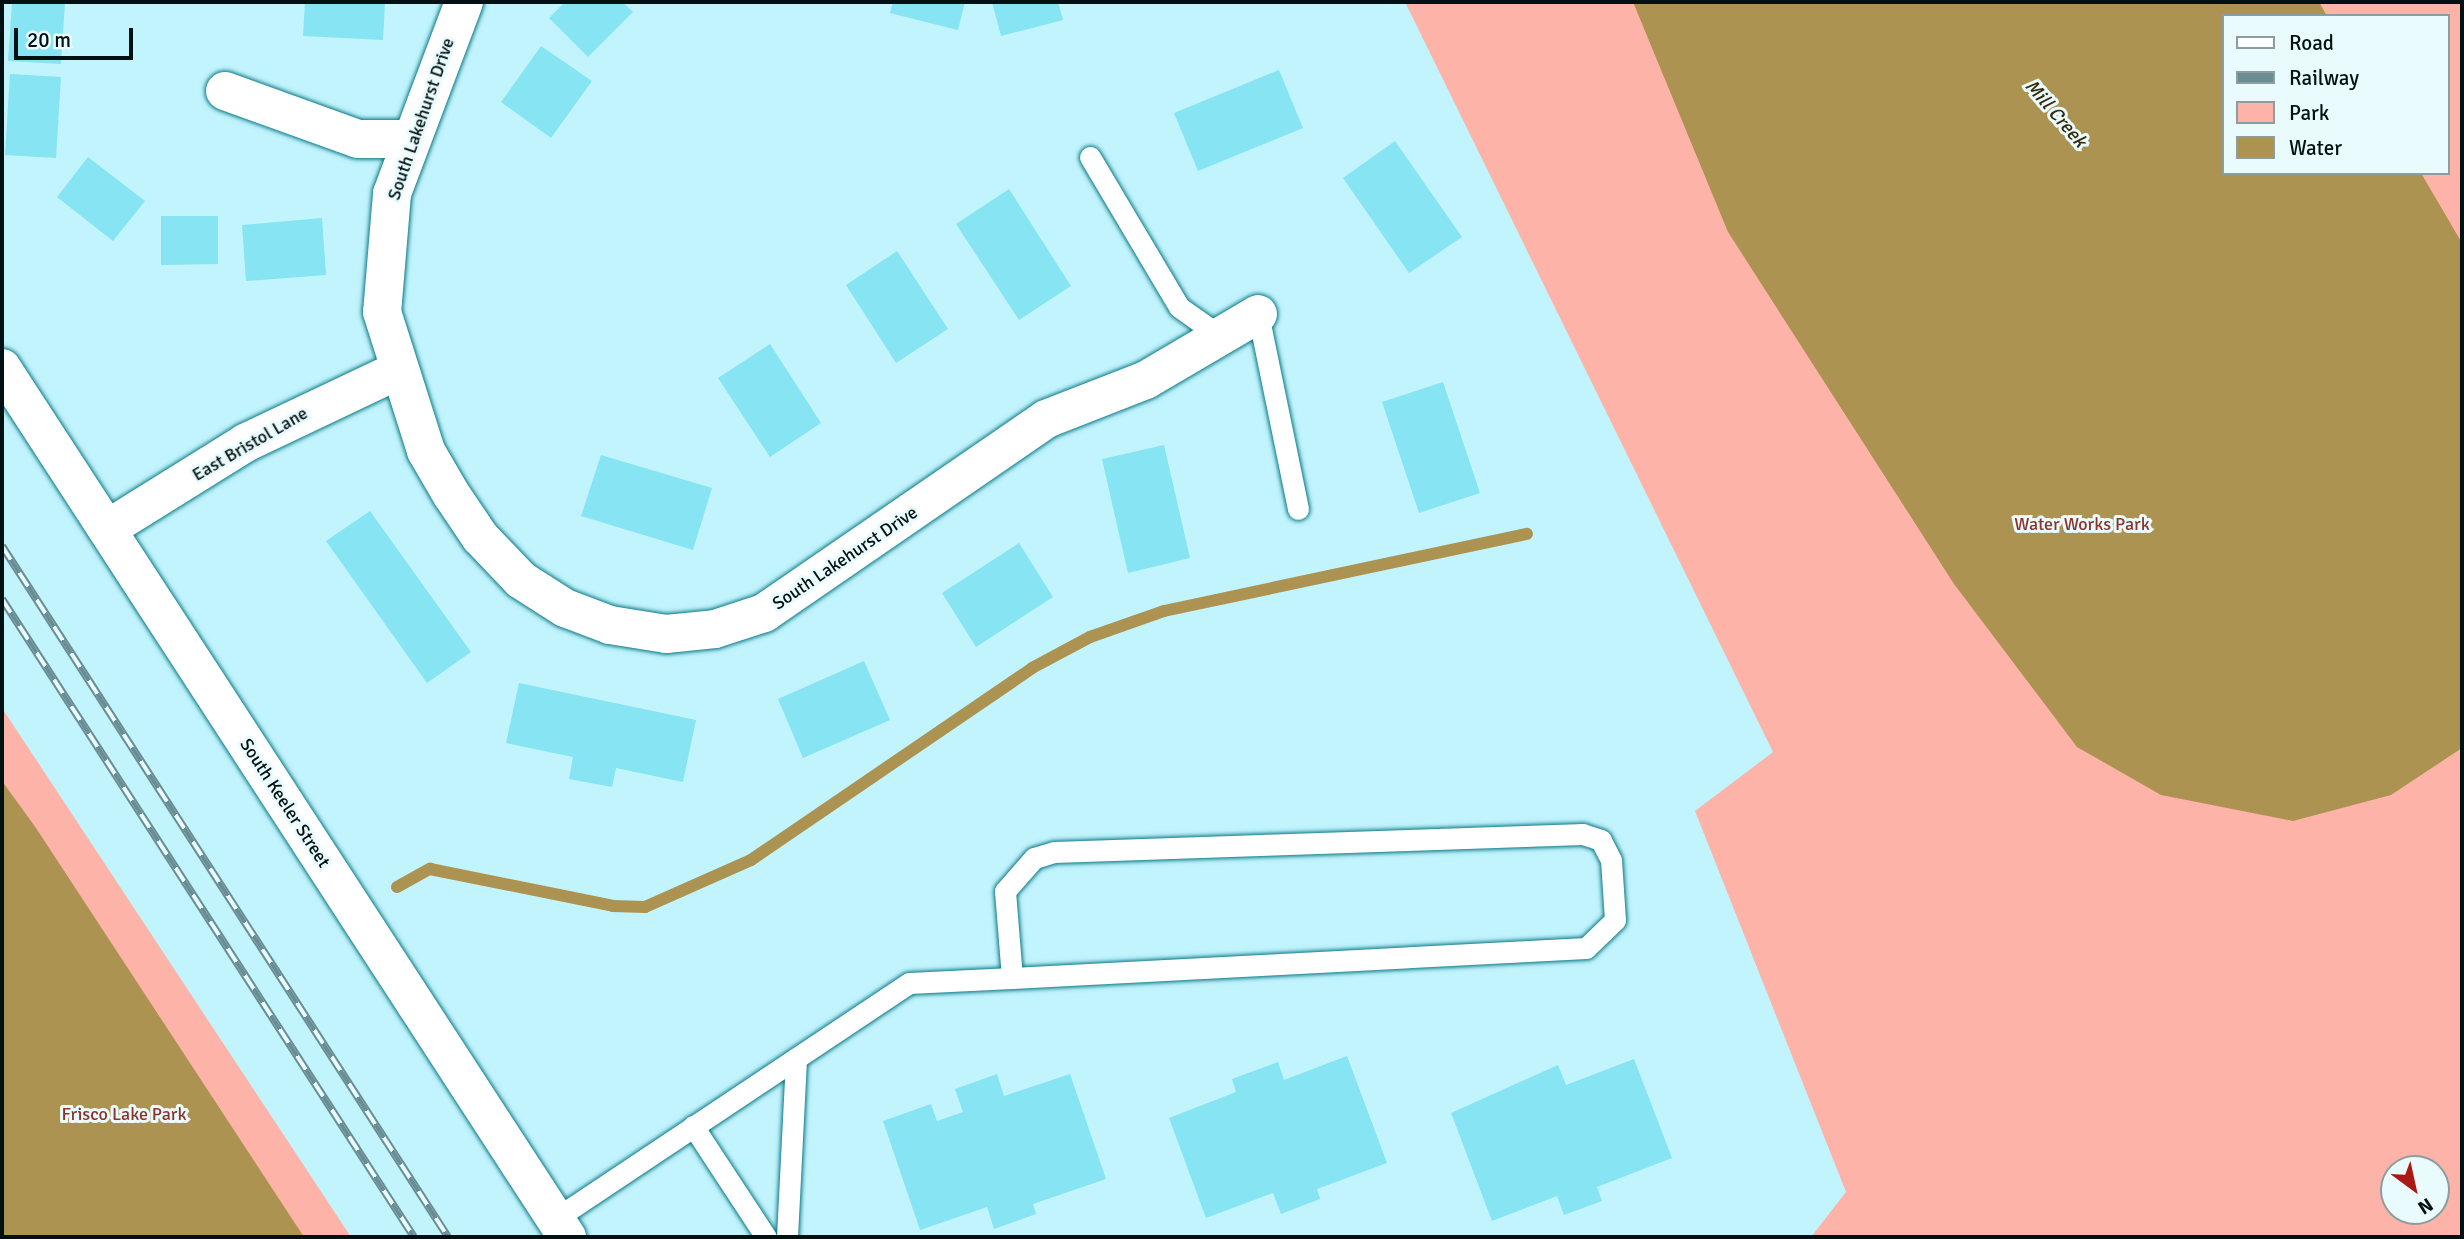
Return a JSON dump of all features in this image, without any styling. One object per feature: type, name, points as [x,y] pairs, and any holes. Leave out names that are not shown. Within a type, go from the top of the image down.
[{"type":"street","name":"South Lakehurst Drive","points":[[464,2],[392,194],[383,260],[382,312],[426,451],[451,494],[480,537],[521,580],[565,608],[610,625],[666,634],[715,629],[764,613],[814,583],[1037,425],[1146,380],[1258,314]]},
{"type":"street","points":[[225,91],[358,139],[411,139]]},
{"type":"street","name":"South Keeler Street","points":[[2,368],[561,1228]]},
{"type":"street","name":"East Bristol Lane","points":[[107,529],[245,443],[399,370]]},
{"type":"lane","points":[[1090,157],[1179,307],[1220,336]]},
{"type":"lane","points":[[1258,314],[1298,509]]},
{"type":"lane","points":[[561,1228],[694,1126],[909,983],[1012,978],[1586,948],[1615,920],[1611,860],[1601,840],[1583,834],[1054,852],[1034,858],[1005,891],[1012,978]]},
{"type":"lane","points":[[787,1237],[796,1058]]},
{"type":"lane","points":[[694,1126],[766,1237]]},
{"type":"green space","name":"Water Works Park","points":[[1405,2],[2462,2],[2462,1237],[1811,1237],[1846,1192],[1695,811],[1773,752]]},
{"type":"green space","name":"Frisco Lake Park","points":[[2,708],[351,1237],[2,1237]]},
{"type":"water","name":"Mill Creek","points":[[1633,2],[2319,2],[2326,14],[2222,14],[2222,175],[2422,175],[2462,243],[2462,748],[2391,795],[2293,821],[2161,795],[2077,747],[1954,584],[1728,232]]},
{"type":"water","name":"Frisco Lake Park","points":[[2,781],[36,828],[304,1237],[2,1237]]},
{"type":"building","points":[[12,2],[65,2],[61,64],[8,61]]},
{"type":"building","points":[[305,2],[385,2],[383,40],[303,36]]},
{"type":"building","points":[[565,2],[623,2],[633,12],[588,57],[549,18]]},
{"type":"building","points":[[893,2],[965,2],[958,30],[890,13]]},
{"type":"building","points":[[992,2],[1058,2],[1063,20],[1001,36]]},
{"type":"building","points":[[541,46],[592,81],[551,138],[501,102]]},
{"type":"building","points":[[1279,70],[1303,128],[1198,171],[1174,113]]},
{"type":"building","points":[[10,74],[61,77],[56,158],[5,155]]},
{"type":"building","points":[[1395,141],[1462,237],[1409,273],[1343,178]]},
{"type":"building","points":[[88,157],[145,201],[113,241],[57,197]]},
{"type":"building","points":[[1009,189],[1071,286],[1019,320],[956,224]]},
{"type":"building","points":[[161,216],[218,216],[218,264],[161,265]]},
{"type":"building","points":[[322,218],[326,275],[246,281],[242,225]]},
{"type":"building","points":[[897,251],[948,329],[896,363],[846,285]]},
{"type":"building","points":[[770,344],[821,423],[770,457],[718,378]]},
{"type":"building","points":[[1443,382],[1480,493],[1419,513],[1382,402]]},
{"type":"building","points":[[1164,445],[1190,558],[1128,573],[1102,459]]},
{"type":"building","points":[[601,455],[712,488],[693,550],[581,516]]},
{"type":"building","points":[[370,511],[471,652],[427,683],[326,541]]},
{"type":"building","points":[[1019,543],[1053,597],[976,647],[942,593]]},
{"type":"building","points":[[864,661],[890,720],[803,758],[778,699]]},
{"type":"building","points":[[519,683],[696,720],[683,782],[616,768],[612,787],[569,779],[573,757],[506,743]]},
{"type":"building","points":[[1347,1056],[1387,1163],[1317,1189],[1320,1199],[1281,1214],[1273,1193],[1206,1218],[1169,1118],[1236,1092],[1232,1079],[1278,1062],[1284,1080]]},
{"type":"building","points":[[1634,1059],[1672,1158],[1597,1187],[1602,1201],[1564,1215],[1557,1196],[1492,1221],[1451,1113],[1558,1065],[1566,1085]]},
{"type":"building","points":[[997,1074],[1004,1096],[1070,1074],[1106,1179],[1033,1204],[1036,1214],[994,1229],[987,1207],[920,1230],[883,1121],[931,1104],[937,1121],[963,1112],[955,1089]]},
{"type":"waterway","points":[[397,887],[430,869],[613,906],[645,907],[751,860],[1032,668],[1090,637],[1164,611],[1527,534]]},
{"type":"railway","points":[[2,546],[448,1237]]},
{"type":"railway","points":[[2,599],[414,1237]]}]
